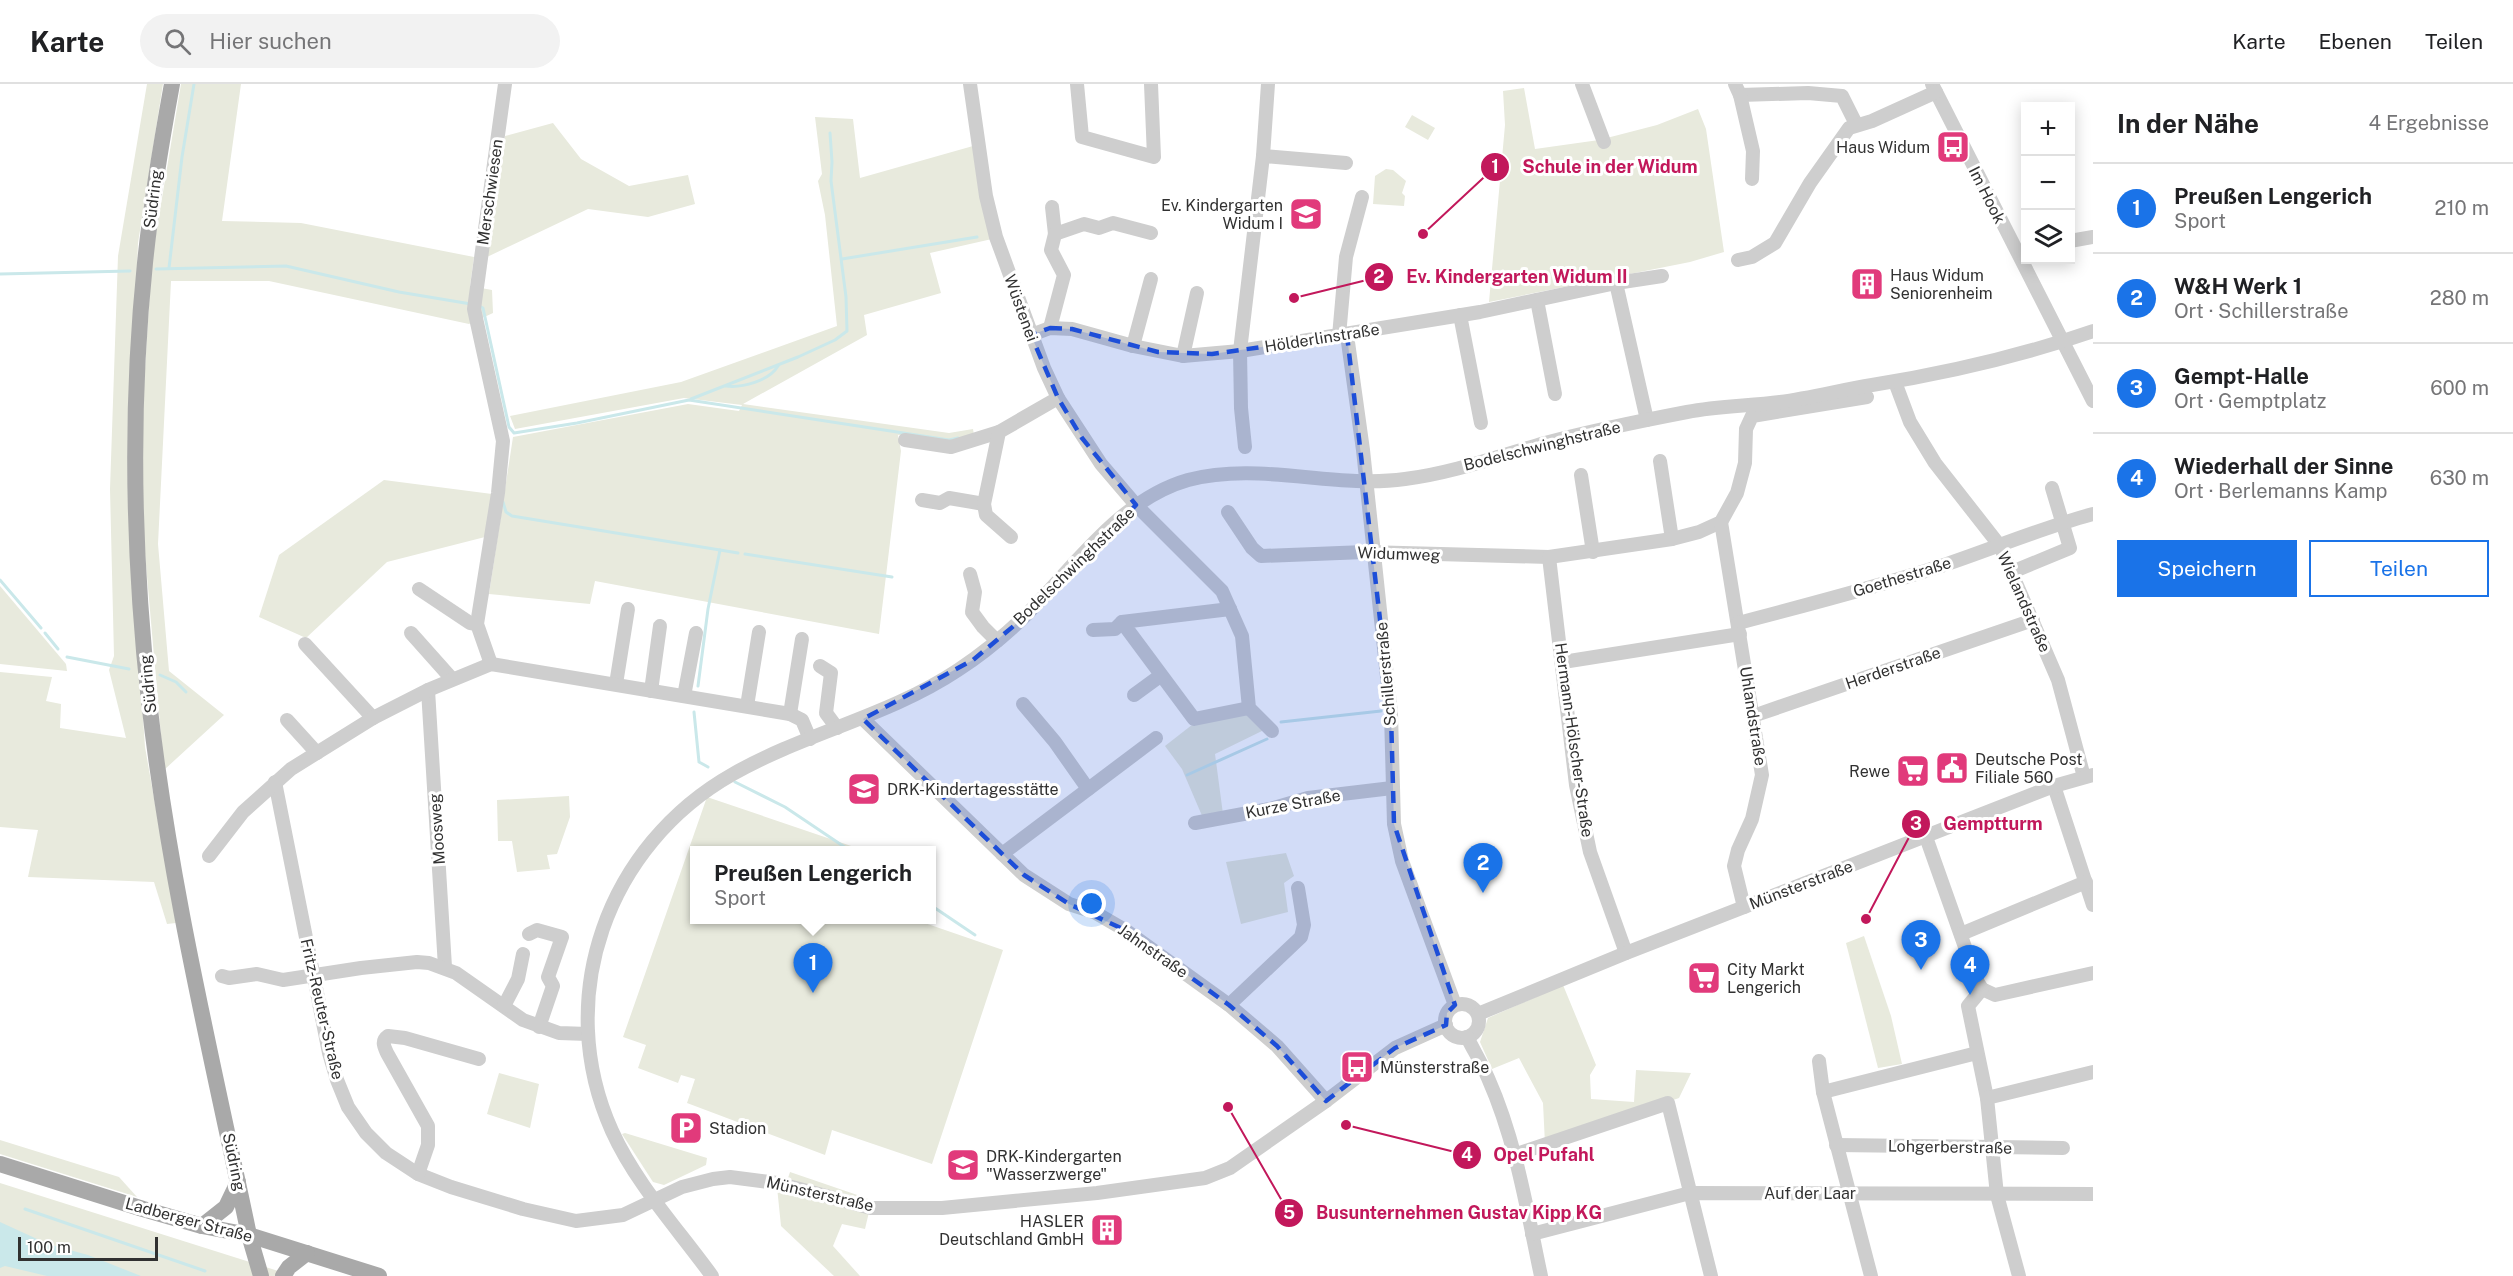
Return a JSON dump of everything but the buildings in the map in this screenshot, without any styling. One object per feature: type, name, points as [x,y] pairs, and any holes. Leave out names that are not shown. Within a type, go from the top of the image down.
[{"type":"main road","name":"Südring","points":[[172,84],[155,177],[140,325],[135,433],[136,531],[141,624],[149,704],[173,866],[249,1235],[261,1276]]},
{"type":"main road","name":"Ladberger Straße","points":[[0,1164],[202,1226],[249,1235],[379,1276]]},
{"type":"main road","points":[[202,1226],[226,1207],[238,1182]]},
{"type":"main road","points":[[283,1276],[289,1267],[307,1253]]},
{"type":"street","name":"Merschwiesen","points":[[477,624],[498,493],[503,441],[475,305],[505,84]]},
{"type":"street","name":"Wüstenei","points":[[970,84],[986,196],[996,237],[1030,335],[1058,398],[1101,464],[1136,505],[1222,591],[1242,636],[1249,708]]},
{"type":"street","points":[[1077,84],[1082,137],[1154,157],[1151,84]]},
{"type":"street","points":[[1245,447],[1241,408],[1240,351],[1263,156],[1268,84]]},
{"type":"street","points":[[1582,84],[1604,142]]},
{"type":"street","points":[[1738,260],[1752,257],[1775,243],[1810,183],[1849,128],[1872,121],[1934,88]]},
{"type":"street","name":"Im Hook","points":[[1934,88],[2020,250],[2061,342],[2093,401]]},
{"type":"street","points":[[1752,179],[1753,151],[1738,89],[1842,96],[1856,124]]},
{"type":"street","points":[[1263,156],[1346,163]]},
{"type":"street","name":"Schillerstraße","points":[[1362,197],[1346,257],[1343,336],[1366,481],[1391,714],[1394,824],[1402,861],[1455,1005]]},
{"type":"street","points":[[1050,328],[1064,276],[1051,250],[1055,234],[1052,207]]},
{"type":"street","points":[[1055,234],[1084,225],[1099,228],[1113,223],[1151,233]]},
{"type":"street","points":[[2075,240],[2093,237]]},
{"type":"street","name":"Hölderlinstraße","points":[[1030,335],[1050,328],[1072,329],[1133,346],[1184,356],[1240,351],[1343,336],[1662,276]]},
{"type":"street","points":[[1133,346],[1151,279]]},
{"type":"street","points":[[1616,283],[1647,420]]},
{"type":"street","points":[[1184,356],[1197,293]]},
{"type":"street","points":[[1537,300],[1555,394]]},
{"type":"street","points":[[1460,315],[1481,423]]},
{"type":"street","name":"Bodelschwinghstraße","points":[[712,1276],[624,1156],[605,1114],[595,1082],[588,1034],[590,980],[603,927],[617,893],[639,856],[665,825],[705,791],[750,765],[862,719],[944,679],[997,641],[1022,619],[1110,528],[1136,505],[1184,481],[1223,474],[1248,473],[1366,481],[1432,475],[1551,441],[1647,420],[1692,411],[1783,402],[2001,360],[2093,331]]},
{"type":"street","name":"Wielandstraße","points":[[1895,382],[1910,422],[1935,464],[2000,546],[2058,680],[2088,776]]},
{"type":"street","points":[[1721,522],[1737,493],[1745,463],[1746,429],[1752,416],[1867,397]]},
{"type":"street","points":[[905,440],[951,447],[999,432],[1058,398]]},
{"type":"street","points":[[999,432],[984,504],[986,515],[1011,537]]},
{"type":"street","points":[[1660,460],[1672,539]]},
{"type":"street","points":[[1581,475],[1593,552]]},
{"type":"street","points":[[2012,572],[2070,548],[2052,488]]},
{"type":"street","points":[[922,500],[940,503],[948,498],[984,504]]},
{"type":"street","name":"Widumweg","points":[[1228,512],[1252,548],[1262,556],[1365,552],[1549,557],[1672,539],[1712,528],[1721,522]]},
{"type":"street","name":"Goethestraße","points":[[1563,662],[1739,629],[1886,584],[2000,546],[2062,522],[2093,514]]},
{"type":"street","name":"Uhlandstraße","points":[[1721,522],[1762,775],[1752,819],[1738,850],[1734,866],[1744,907]]},
{"type":"street","name":"Hermann-Hölscher-Straße","points":[[1549,557],[1576,785],[1590,852],[1626,952]]},
{"type":"street","points":[[970,574],[975,592],[972,612],[997,641]]},
{"type":"street","points":[[419,589],[470,623],[477,624],[490,664]]},
{"type":"street","points":[[616,684],[628,609]]},
{"type":"street","points":[[1093,630],[1115,629],[1122,622],[1230,609]]},
{"type":"street","name":"Herderstraße","points":[[1753,717],[2033,620]]},
{"type":"street","points":[[1122,622],[1194,719],[1249,708],[1272,731]]},
{"type":"street","points":[[651,691],[660,626]]},
{"type":"street","points":[[747,706],[759,632]]},
{"type":"street","points":[[411,633],[452,679]]},
{"type":"street","points":[[684,696],[696,633]]},
{"type":"street","points":[[790,714],[802,639]]},
{"type":"street","points":[[305,644],[373,718]]},
{"type":"street","points":[[209,856],[243,812],[291,769],[373,718],[428,690],[490,664],[790,714],[802,720],[810,739]]},
{"type":"street","points":[[820,666],[831,673],[826,713],[837,729]]},
{"type":"street","points":[[1134,695],[1160,676]]},
{"type":"street","name":"Moosweg","points":[[428,690],[444,967]]},
{"type":"street","points":[[1023,704],[1055,742],[1088,789]]},
{"type":"street","name":"Jahnstraße","points":[[862,719],[1024,875],[1047,891],[1125,930],[1229,1005],[1277,1046],[1326,1101]]},
{"type":"street","points":[[287,720],[317,753]]},
{"type":"street","points":[[1002,854],[1156,738]]},
{"type":"street","name":"Münsterstraße","points":[[1478,1014],[1626,952],[2054,786],[2088,776]]},
{"type":"street","name":"Fritz-Reuter-Straße","points":[[275,782],[329,1053],[348,1107],[366,1133],[379,1146],[418,1174],[451,1187],[523,1209],[576,1221],[623,1215],[656,1201]]},
{"type":"street","points":[[2054,786],[2093,905]]},
{"type":"street","name":"Kurze Straße","points":[[1195,823],[1270,809],[1308,798],[1392,788]]},
{"type":"street","points":[[1926,837],[1977,981],[1983,989],[1995,994],[2093,973]]},
{"type":"street","points":[[1960,934],[2086,882]]},
{"type":"street","points":[[1229,1005],[1301,937],[1304,925],[1298,888]]},
{"type":"street","points":[[529,934],[537,930],[562,937],[549,977],[553,986],[539,1027]]},
{"type":"street","points":[[504,1006],[518,979],[523,954]]},
{"type":"street","points":[[222,976],[229,978],[257,974],[283,980],[417,962],[444,967],[523,1020],[539,1027],[559,1033],[588,1034]]},
{"type":"street","points":[[1983,989],[1968,1006],[1987,1098],[1997,1195],[2019,1276]]},
{"type":"street","points":[[1468,1004],[1478,1014],[1478,1028],[1467,1037],[1453,1035],[1446,1025],[1447,1013],[1455,1005],[1468,1004]]},
{"type":"street","name":"Münsterstraße","points":[[656,1201],[682,1187],[730,1177],[777,1183],[871,1208],[942,1208],[1097,1193],[1195,1180],[1230,1168],[1326,1101],[1395,1048],[1446,1025]]},
{"type":"street","points":[[418,1174],[428,1145],[428,1126],[387,1053],[384,1039],[388,1036],[405,1038],[479,1059]]},
{"type":"street","points":[[1467,1037],[1488,1078],[1514,1155],[1541,1276]]},
{"type":"street","points":[[1823,1092],[1977,1053]]},
{"type":"street","points":[[1819,1061],[1823,1092],[1870,1276]]},
{"type":"street","points":[[1987,1098],[2093,1072]]},
{"type":"street","points":[[1514,1155],[1668,1103],[1711,1276]]},
{"type":"street","name":"Lohgerberstraße","points":[[1836,1146],[2063,1148]]},
{"type":"street","name":"Auf der Laar","points":[[1532,1234],[1690,1193],[2093,1194]]},
{"type":"highlighted area","points":[[1050,328],[1072,329],[1158,352],[1212,354],[1347,335],[1391,714],[1394,824],[1455,1005],[1447,1013],[1446,1025],[1395,1048],[1326,1101],[1277,1046],[1229,1005],[1125,930],[1069,904],[1024,875],[863,719],[973,660],[1022,619],[1136,505],[1082,438],[1058,398],[1031,335]]},
{"type":"shaded area","points":[[147,84],[163,84],[138,243],[128,492],[145,747],[176,923],[167,924],[154,882],[28,877],[38,830],[0,827],[0,672],[52,677],[46,701],[61,704],[60,728],[126,738],[109,670],[114,656],[110,489],[118,256]]},
{"type":"shaded area","points":[[181,84],[241,84],[222,221],[301,223],[474,257],[470,286],[492,290],[493,313],[469,324],[269,281],[171,281],[158,544],[169,671],[224,715],[164,770],[144,542],[141,432],[152,258]]},
{"type":"shaded area","points":[[1524,88],[1535,149],[1599,140],[1657,125],[1698,109],[1706,129],[1724,252],[1690,262],[1489,302],[1505,125],[1503,91]]},
{"type":"shaded area","points":[[1412,115],[1435,128],[1428,140],[1405,127]]},
{"type":"shaded area","points":[[815,117],[853,119],[860,178],[973,146],[992,239],[930,253],[941,293],[864,315],[867,335],[743,404],[949,433],[973,429],[974,435],[951,443],[898,435],[901,451],[879,634],[595,581],[590,604],[489,594],[513,437],[688,404],[739,411],[742,405],[684,398],[515,429],[510,416],[681,382],[837,326],[825,215],[818,181],[822,174]]},
{"type":"shaded area","points":[[553,123],[581,159],[629,186],[688,175],[695,204],[648,217],[588,209],[487,257],[505,136]]},
{"type":"shaded area","points":[[1386,169],[1393,170],[1406,181],[1402,193],[1405,196],[1404,206],[1373,204],[1375,176]]},
{"type":"shaded area","points":[[384,480],[492,494],[485,537],[387,562],[306,638],[259,617],[279,555]]},
{"type":"shaded area","points":[[0,586],[66,664],[67,671],[0,664]]},
{"type":"shaded area","points":[[1248,711],[1266,729],[1215,754],[1223,814],[1203,818],[1182,769],[1165,746],[1197,721]]},
{"type":"shaded area","points":[[569,796],[570,817],[557,854],[547,855],[550,869],[517,872],[512,841],[498,841],[497,800]]},
{"type":"shaded area","points":[[707,797],[851,846],[690,846],[690,924],[928,924],[1003,950],[932,1164],[832,1130],[825,1155],[687,1103],[695,1079],[681,1075],[678,1083],[638,1068],[646,1045],[623,1037]]},
{"type":"shaded area","points":[[1286,853],[1294,876],[1284,883],[1288,912],[1241,924],[1226,862]]},
{"type":"shaded area","points":[[1864,936],[1891,1016],[1902,1064],[1878,1068],[1846,943]]},
{"type":"shaded area","points":[[1563,985],[1596,1065],[1590,1075],[1591,1099],[1634,1102],[1636,1070],[1691,1073],[1679,1098],[1545,1144],[1543,1103],[1519,1058],[1492,1069],[1480,1042],[1488,1018]]},
{"type":"shaded area","points":[[499,1073],[539,1084],[530,1128],[487,1114]]},
{"type":"shaded area","points":[[622,1134],[707,1158],[706,1165],[664,1185],[653,1182]]},
{"type":"shaded area","points":[[0,1140],[119,1177],[137,1197],[0,1154]]},
{"type":"shaded area","points":[[790,1172],[869,1199],[787,1181]]},
{"type":"shaded area","points":[[0,1183],[294,1276],[0,1276]]},
{"type":"shaded area","points":[[777,1187],[869,1212],[865,1229],[842,1224],[833,1246],[860,1276],[834,1276],[781,1226]]},
{"type":"water","points":[[0,1222],[48,1244],[88,1255],[141,1276],[47,1276],[5,1266],[0,1268]]},
{"type":"waterway","points":[[169,268],[182,157],[194,84]]},
{"type":"waterway","points":[[691,399],[798,357],[835,340],[847,331],[846,297],[831,181],[830,133]]},
{"type":"waterway","points":[[842,259],[977,237]]},
{"type":"waterway","points":[[156,269],[286,266],[399,292],[471,304]]},
{"type":"waterway","points":[[0,274],[130,271]]},
{"type":"waterway","points":[[477,305],[483,308],[509,427],[514,433],[577,423],[689,400],[949,440],[958,438]]},
{"type":"waterway","points":[[726,386],[740,386],[755,382],[768,376],[778,366]]},
{"type":"waterway","points":[[503,502],[506,512],[512,516],[720,550],[708,609],[698,686]]},
{"type":"waterway","points":[[720,550],[738,553]]},
{"type":"waterway","points":[[745,554],[892,577]]},
{"type":"waterway","points":[[0,580],[41,628]]},
{"type":"waterway","points":[[45,633],[58,649]]},
{"type":"waterway","points":[[67,657],[129,669]]},
{"type":"waterway","points":[[160,675],[176,682],[186,692]]},
{"type":"waterway","points":[[1281,722],[1381,711]]},
{"type":"waterway","points":[[694,712],[699,762],[708,767]]},
{"type":"waterway","points":[[1187,775],[1267,739]]},
{"type":"waterway","points":[[735,782],[785,807],[843,846]]},
{"type":"waterway","points":[[936,909],[975,935]]},
{"type":"waterway","points":[[25,1209],[205,1271]]},
{"type":"place","name":"Haus Widum","points":[[1953,147]]},
{"type":"place","name":"Ev. Kindergarten Widum I","points":[[1306,214]]},
{"type":"place","name":"Schule in der Widum","points":[[1423,234]]},
{"type":"place","name":"Haus Widum Seniorenheim","points":[[1867,284]]},
{"type":"place","name":"Ev. Kindergarten Widum II","points":[[1294,298]]},
{"type":"place","name":"Deutsche Post Filiale 560","points":[[1952,768]]},
{"type":"place","name":"Rewe","points":[[1913,771]]},
{"type":"place","name":"DRK-Kindertagesstätte","points":[[864,789]]},
{"type":"place","name":"W&H Werk 1","points":[[1483,893]]},
{"type":"place","name":"Gemptturm","points":[[1866,919]]},
{"type":"place","name":"Gempt-Halle","points":[[1921,970]]},
{"type":"place","name":"City Markt Lengerich","points":[[1704,978]]},
{"type":"place","name":"Preußen Lengerich","points":[[813,993]]},
{"type":"place","name":"Wiederhall der Sinne","points":[[1970,995]]},
{"type":"place","name":"Münsterstraße","points":[[1357,1067]]},
{"type":"place","name":"Busunternehmen Gustav Kipp KG","points":[[1228,1107]]},
{"type":"place","name":"Opel Pufahl","points":[[1346,1125]]},
{"type":"place","name":"Stadion","points":[[686,1128]]},
{"type":"place","name":"DRK-Kindergarten \"Wasserzwerge\"","points":[[963,1165]]},
{"type":"place","name":"HASLER Deutschland GmbH","points":[[1107,1230]]}]
